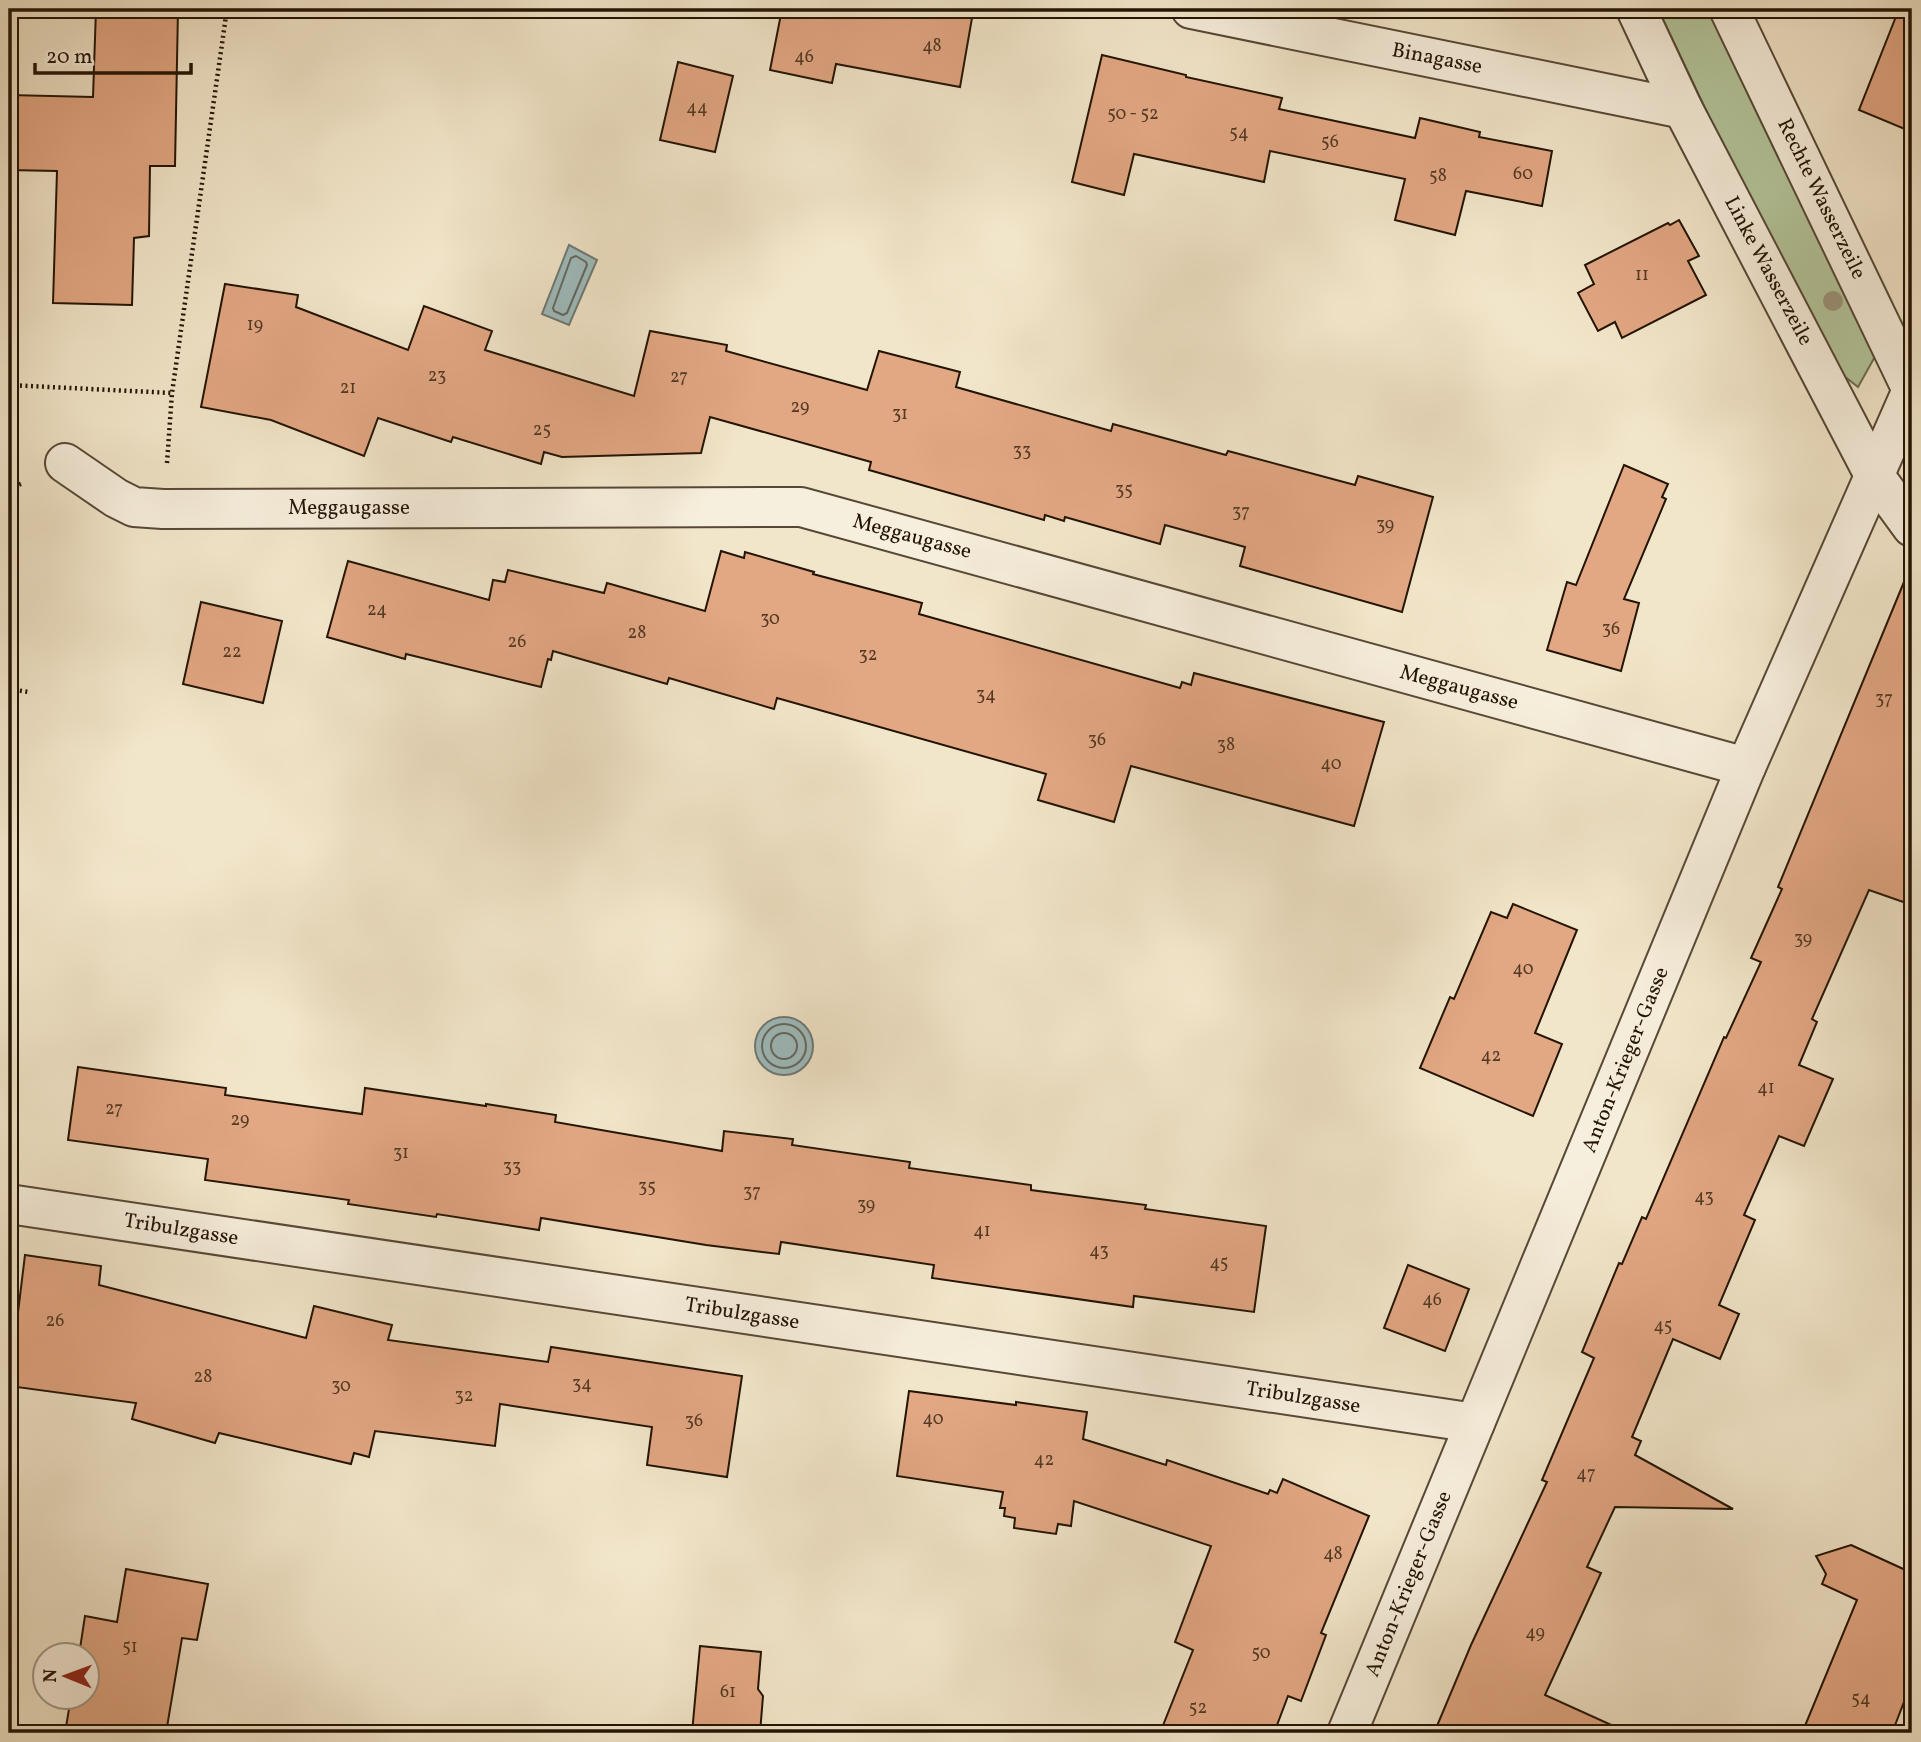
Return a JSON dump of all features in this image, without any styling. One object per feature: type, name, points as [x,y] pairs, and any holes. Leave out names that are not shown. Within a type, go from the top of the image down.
[{"type":"street","name":"Binagasse","points":[[1191,9],[1683,108]]},
{"type":"street","name":"Linke Wasserzeile","points":[[1636,9],[1683,108],[1874,475],[1912,527]]},
{"type":"street","name":"Rechte Wasserzeile","points":[[1729,9],[1912,390]]},
{"type":"street","name":"Anton-Krieger-Gasse","points":[[1347,1733],[1746,767],[1912,390]]},
{"type":"street","name":"Meggaugasse","points":[[65,463],[134,507],[163,509],[801,507],[1746,767]]},
{"type":"street","name":"Tribulzgasse","points":[[9,1204],[1475,1423]]},
{"type":"path","points":[[163,509],[172,393],[227,9]]},
{"type":"path","points":[[9,276],[16,276],[9,383],[172,393]]},
{"type":"path","points":[[9,689],[29,692]]},
{"type":"green space","points":[[1658,9],[1708,9],[1877,353],[1858,387],[1844,376],[1723,146]]},
{"type":"water","points":[[569,245],[597,260],[569,325],[542,314]]},
{"type":"water","points":[[784,1017],[800,1022],[808,1030],[813,1046],[808,1062],[800,1070],[784,1075],[768,1070],[760,1062],[755,1046],[760,1030],[768,1022]]},
{"type":"building","points":[[96,9],[178,9],[175,166],[150,166],[149,236],[134,238],[132,305],[53,303],[57,171],[9,170],[9,95],[93,97]]},
{"type":"building","points":[[782,9],[924,9],[972,18],[960,87],[836,64],[832,83],[770,70]]},
{"type":"building","points":[[1899,9],[1912,9],[1912,132],[1859,110]]},
{"type":"building","points":[[1102,55],[1282,98],[1279,109],[1415,138],[1420,118],[1480,132],[1479,137],[1552,151],[1542,206],[1466,191],[1455,235],[1395,220],[1405,179],[1270,151],[1264,182],[1134,154],[1124,195],[1072,182]]},
{"type":"building","points":[[678,62],[733,76],[715,152],[660,140]]},
{"type":"building","points":[[1679,220],[1699,256],[1688,261],[1706,295],[1622,338],[1615,322],[1598,331],[1578,293],[1594,284],[1585,265]]},
{"type":"building","points":[[225,284],[298,295],[296,307],[408,350],[424,306],[492,331],[485,350],[634,396],[650,331],[727,345],[726,351],[867,390],[879,351],[960,372],[956,387],[1111,431],[1113,424],[1226,455],[1228,451],[1355,485],[1358,476],[1433,497],[1402,612],[1240,566],[1245,547],[1165,525],[1160,544],[1065,517],[1064,521],[1045,515],[1044,520],[869,470],[871,462],[710,417],[701,453],[562,457],[544,452],[541,464],[453,437],[451,442],[378,418],[364,456],[271,420],[201,407]]},
{"type":"building","points":[[1624,465],[1668,484],[1662,497],[1666,499],[1624,599],[1639,603],[1621,671],[1547,650],[1567,582],[1576,585]]},
{"type":"building","points":[[721,551],[744,558],[745,552],[814,572],[813,574],[922,603],[919,614],[1180,688],[1182,682],[1191,685],[1194,673],[1384,722],[1354,826],[1131,766],[1114,822],[1038,800],[1046,774],[777,698],[774,709],[669,678],[667,684],[553,651],[551,660],[548,659],[541,687],[406,654],[405,659],[327,637],[348,561],[489,600],[493,580],[505,582],[508,570],[604,593],[607,583],[705,611]]},
{"type":"building","points":[[1911,565],[1912,767],[1909,775],[1912,784],[1912,905],[1869,890],[1812,1019],[1817,1022],[1799,1065],[1833,1079],[1804,1146],[1779,1136],[1744,1215],[1755,1220],[1719,1305],[1739,1314],[1720,1359],[1673,1339],[1632,1437],[1641,1441],[1635,1455],[1733,1509],[1615,1507],[1587,1567],[1601,1573],[1545,1695],[1629,1733],[1434,1733],[1471,1645],[1547,1482],[1542,1480],[1594,1358],[1582,1352],[1619,1263],[1622,1264],[1642,1217],[1646,1219],[1724,1037],[1726,1038],[1761,962],[1751,958],[1782,889],[1778,887]]},
{"type":"building","points":[[201,602],[282,621],[263,703],[183,684]]},
{"type":"building","points":[[1513,904],[1577,930],[1535,1033],[1562,1044],[1533,1116],[1420,1068],[1450,997],[1454,999],[1491,912],[1507,918]]},
{"type":"building","points":[[78,1067],[226,1088],[225,1095],[362,1114],[365,1088],[556,1115],[555,1122],[722,1151],[724,1131],[793,1139],[792,1145],[910,1162],[909,1168],[1031,1185],[1031,1190],[1146,1205],[1145,1209],[1266,1226],[1254,1312],[1134,1296],[1133,1307],[932,1278],[934,1265],[781,1242],[779,1254],[541,1218],[539,1230],[348,1204],[349,1200],[205,1180],[208,1159],[68,1140]]},
{"type":"building","points":[[25,1255],[101,1266],[99,1285],[306,1338],[314,1306],[392,1325],[388,1340],[548,1362],[551,1347],[742,1376],[727,1477],[647,1465],[652,1427],[500,1404],[495,1446],[375,1431],[369,1457],[354,1453],[351,1464],[219,1433],[215,1443],[132,1419],[136,1403],[9,1386]]},
{"type":"building","points":[[1408,1265],[1469,1289],[1445,1351],[1384,1328]]},
{"type":"building","points":[[909,1391],[1087,1412],[1083,1439],[1166,1465],[1167,1460],[1268,1494],[1270,1490],[1277,1493],[1283,1479],[1369,1516],[1321,1633],[1326,1635],[1301,1701],[1288,1696],[1274,1733],[1160,1733],[1193,1650],[1175,1642],[1211,1546],[1074,1501],[1071,1526],[1058,1524],[1056,1534],[1014,1528],[1015,1518],[1004,1516],[1005,1508],[1000,1508],[1003,1492],[897,1476]]},
{"type":"building","points":[[1851,1545],[1912,1573],[1912,1681],[1892,1733],[1802,1733],[1857,1600],[1822,1584],[1826,1574],[1816,1556]]},
{"type":"building","points":[[126,1569],[208,1584],[197,1640],[182,1638],[166,1733],[65,1733],[69,1710],[102,1710],[102,1640],[81,1640],[85,1616],[117,1622]]},
{"type":"building","points":[[700,1646],[761,1652],[758,1689],[763,1696],[760,1733],[692,1733]]}]
